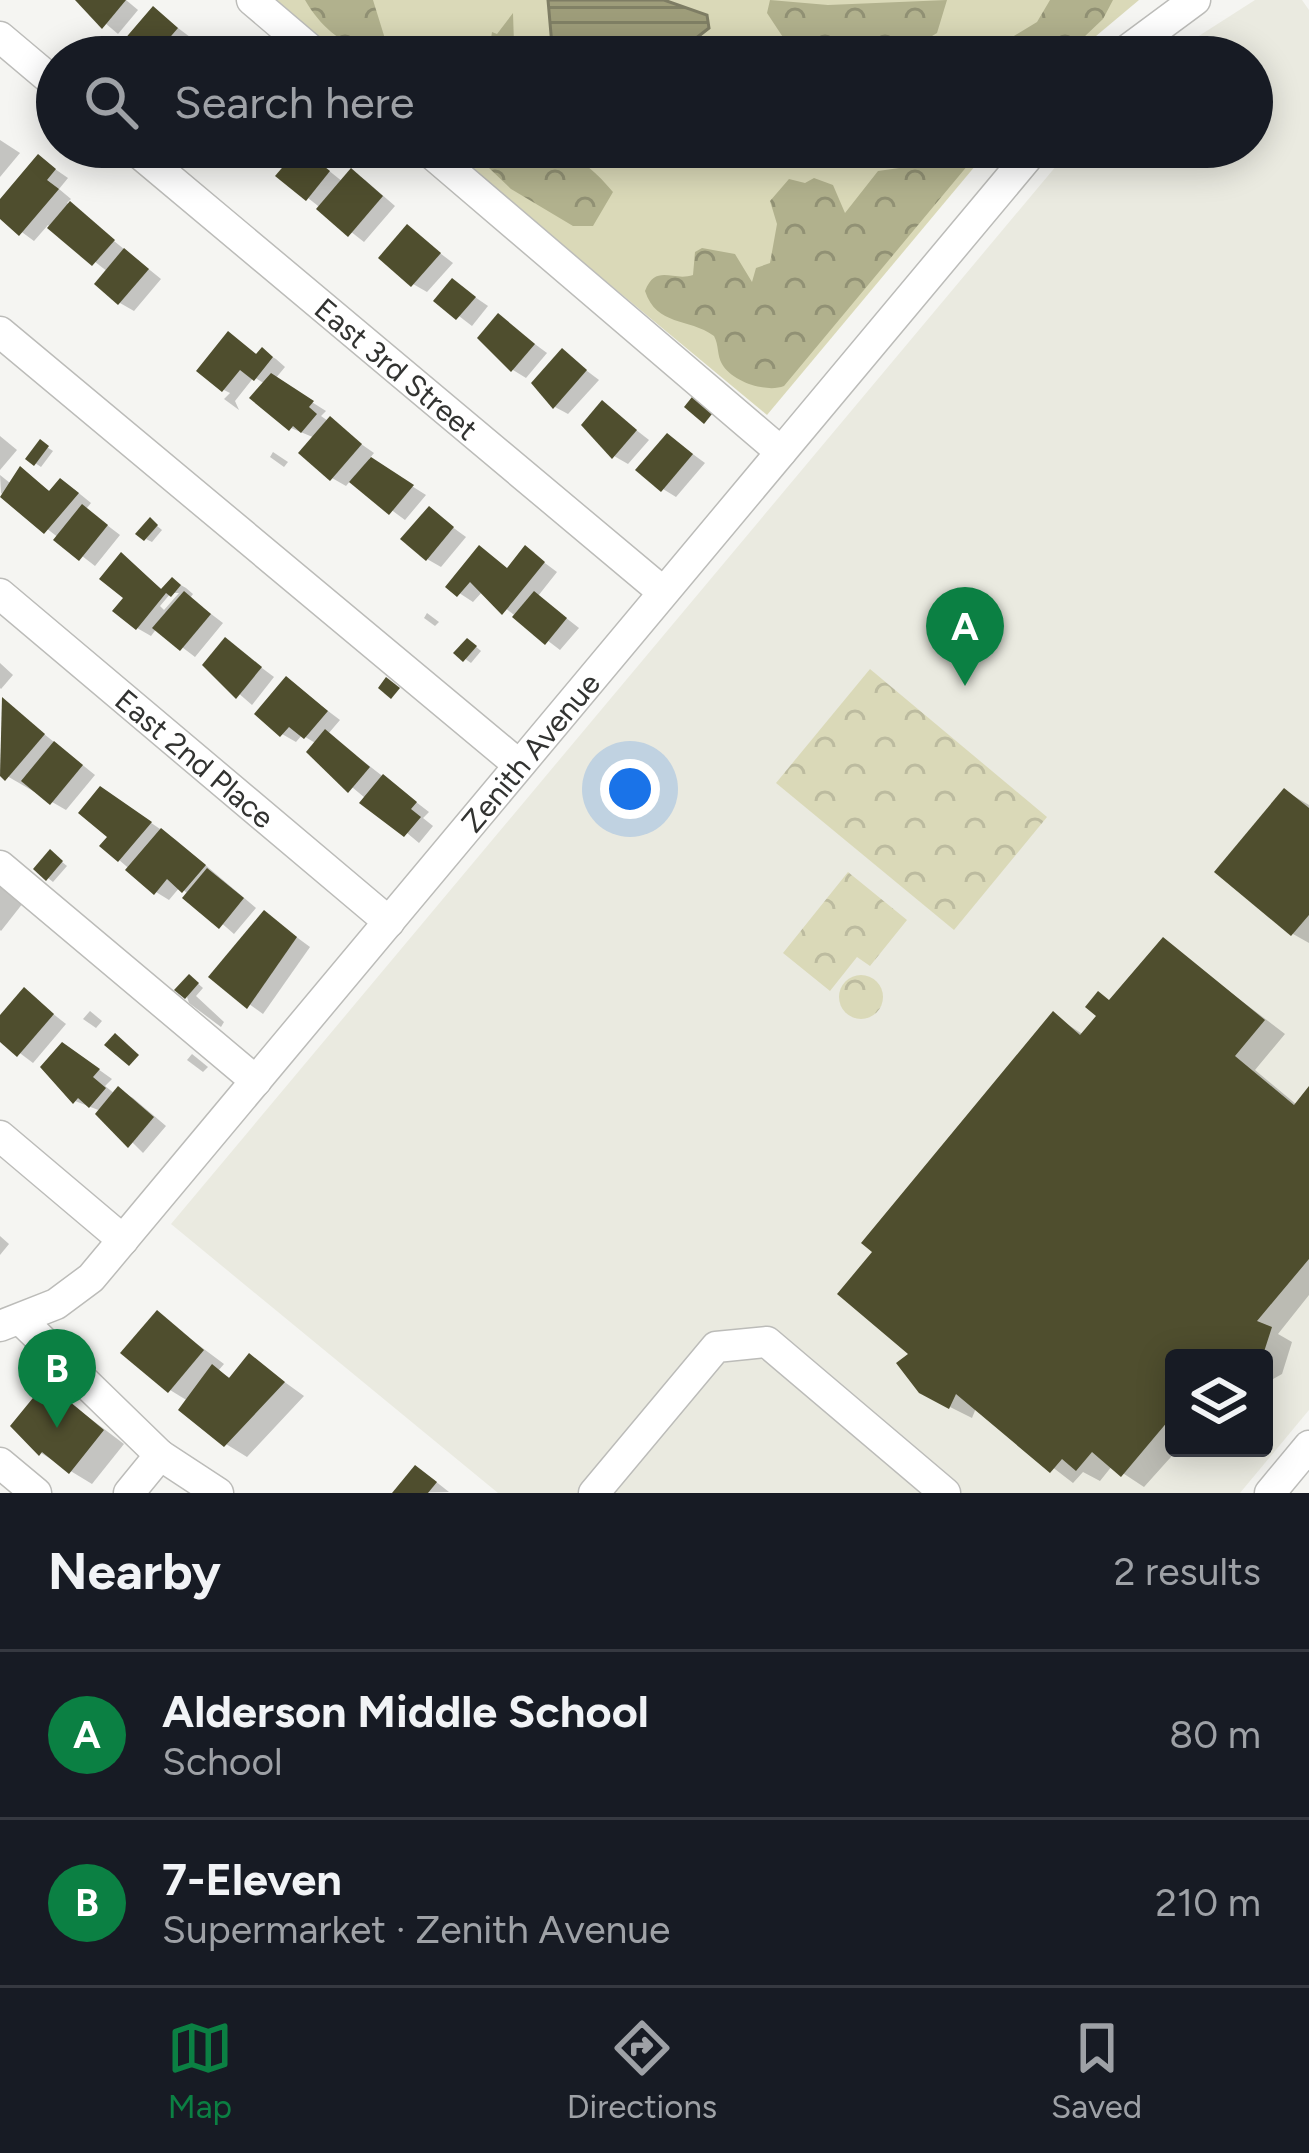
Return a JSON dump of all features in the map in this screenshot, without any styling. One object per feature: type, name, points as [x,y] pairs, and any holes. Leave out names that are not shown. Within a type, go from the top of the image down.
[{"type":"street","points":[[252,0],[294,36]]},
{"type":"street","points":[[1146,36],[1195,0]]},
{"type":"street","points":[[0,37],[36,67]]},
{"type":"street","name":"East 3rd Street","points":[[156,168],[663,592]]},
{"type":"street","points":[[449,168],[781,452]]},
{"type":"street","name":"Zenith Avenue","points":[[10,1323],[56,1304],[91,1278],[1018,168]]},
{"type":"street","points":[[0,332],[520,765]]},
{"type":"street","name":"East 2nd Place","points":[[0,594],[389,922]]},
{"type":"street","points":[[0,866],[256,1081]]},
{"type":"street","points":[[0,1136],[123,1240]]},
{"type":"street","points":[[10,1323],[160,1455],[218,1493]]},
{"type":"street","points":[[594,1493],[716,1347],[767,1342],[946,1493]]},
{"type":"street","points":[[1270,1493],[1309,1446]]},
{"type":"street","points":[[129,1493],[160,1455]]},
{"type":"street","points":[[2,1468],[36,1493]]},
{"type":"shaded area","points":[[548,0],[664,0],[707,15],[709,28],[699,36],[551,36]]},
{"type":"shaded area","points":[[1255,0],[1302,0],[1309,10],[1309,1410],[1273,1453],[1273,1349],[1165,1349],[1165,1457],[1270,1457],[1240,1493],[498,1493],[171,1224],[1054,168],[1273,168],[1273,36],[1199,36]]},
{"type":"green space","points":[[267,0],[1139,0],[1096,36],[311,36]]},
{"type":"green space","points":[[305,0],[373,0],[384,36],[337,36]]},
{"type":"green space","points":[[770,0],[828,5],[947,0],[932,36],[782,36],[767,13]]},
{"type":"green space","points":[[1050,0],[1113,0],[1103,19],[1085,36],[1014,36],[1037,22]]},
{"type":"green space","points":[[513,13],[514,36],[491,36]]},
{"type":"green space","points":[[469,168],[973,168],[767,415]]},
{"type":"green space","points":[[489,168],[589,168],[613,192],[593,226],[573,226],[511,189]]},
{"type":"green space","points":[[966,168],[784,386],[760,387],[734,376],[720,361],[714,336],[665,316],[650,302],[645,291],[649,283],[660,275],[693,275],[695,252],[702,248],[735,254],[752,282],[756,268],[770,263],[777,224],[770,201],[789,179],[805,183],[814,178],[833,185],[845,213],[878,171]]},
{"type":"green space","points":[[870,669],[1047,817],[954,930],[776,783]]},
{"type":"green space","points":[[848,872],[907,920],[870,966],[857,957],[830,991],[783,953]]},
{"type":"green space","points":[[861,975],[877,981],[883,997],[877,1013],[861,1019],[845,1013],[839,997],[845,981]]},
{"type":"building","points":[[75,0],[126,0],[102,29]]},
{"type":"building","points":[[153,6],[178,28],[171,36],[127,36]]},
{"type":"building","points":[[36,156],[36,168],[56,169],[47,180],[59,189],[19,236],[0,219],[0,199]]},
{"type":"building","points":[[282,168],[330,171],[306,201],[275,176]]},
{"type":"building","points":[[351,168],[383,196],[348,237],[316,209]]},
{"type":"building","points":[[70,201],[115,240],[92,266],[47,228]]},
{"type":"building","points":[[407,224],[441,253],[411,287],[378,258]]},
{"type":"building","points":[[124,248],[149,269],[118,305],[94,284]]},
{"type":"building","points":[[452,278],[476,297],[456,320],[433,301]]},
{"type":"building","points":[[498,313],[535,344],[511,372],[477,338]]},
{"type":"building","points":[[228,331],[256,354],[262,347],[273,357],[254,381],[240,370],[222,392],[196,371]]},
{"type":"building","points":[[562,348],[587,370],[553,409],[531,383]]},
{"type":"building","points":[[271,373],[314,401],[309,407],[317,414],[301,433],[293,426],[289,431],[249,398]]},
{"type":"building","points":[[696,392],[716,409],[704,424],[684,407]]},
{"type":"building","points":[[602,400],[637,430],[612,459],[581,425]]},
{"type":"building","points":[[330,416],[362,444],[330,481],[298,453]]},
{"type":"building","points":[[667,433],[693,454],[661,492],[635,470]]},
{"type":"building","points":[[40,439],[49,446],[34,466],[25,459]]},
{"type":"building","points":[[371,457],[414,485],[389,515],[349,482]]},
{"type":"building","points":[[20,466],[49,491],[60,478],[79,493],[44,534],[0,497]]},
{"type":"building","points":[[82,504],[108,525],[79,561],[53,540]]},
{"type":"building","points":[[429,506],[454,527],[426,561],[400,539]]},
{"type":"building","points":[[150,517],[158,525],[144,541],[135,534]]},
{"type":"building","points":[[479,545],[507,568],[525,545],[545,562],[502,615],[470,582],[457,597],[445,587]]},
{"type":"building","points":[[121,552],[161,589],[172,577],[181,585],[171,597],[166,593],[136,630],[112,611],[123,598],[99,579]]},
{"type":"building","points":[[184,591],[211,614],[180,651],[152,628]]},
{"type":"building","points":[[534,591],[567,618],[545,645],[512,617]]},
{"type":"building","points":[[225,637],[262,667],[236,699],[202,665]]},
{"type":"building","points":[[467,638],[477,646],[463,662],[453,653]]},
{"type":"building","points":[[286,676],[328,711],[304,739],[289,727],[280,737],[254,714]]},
{"type":"building","points":[[386,677],[400,688],[391,699],[378,688]]},
{"type":"building","points":[[2,697],[45,734],[5,781],[0,776]]},
{"type":"building","points":[[325,729],[370,767],[348,793],[306,752]]},
{"type":"building","points":[[54,741],[83,765],[50,805],[21,781]]},
{"type":"building","points":[[383,774],[417,802],[411,809],[421,817],[404,837],[359,803]]},
{"type":"building","points":[[100,786],[152,822],[118,862],[99,846],[107,837],[78,813]]},
{"type":"building","points":[[1284,788],[1309,808],[1309,915],[1291,936],[1214,872]]},
{"type":"building","points":[[161,828],[206,865],[182,893],[167,879],[154,895],[125,870]]},
{"type":"building","points":[[50,849],[63,861],[46,881],[33,869]]},
{"type":"building","points":[[207,868],[244,898],[219,929],[182,898]]},
{"type":"building","points":[[264,910],[297,937],[247,1009],[208,977]]},
{"type":"building","points":[[1163,937],[1265,1020],[1235,1056],[1294,1105],[1309,1086],[1309,1259],[1257,1321],[1272,1327],[1265,1349],[1165,1349],[1165,1425],[1121,1477],[1092,1452],[1076,1471],[1062,1459],[1050,1473],[956,1394],[949,1409],[919,1393],[896,1363],[908,1354],[837,1294],[872,1252],[861,1243],[1053,1011],[1080,1035],[1096,1016],[1085,1007],[1098,991],[1109,1000]]},
{"type":"building","points":[[189,974],[199,983],[185,999],[174,990]]},
{"type":"building","points":[[24,987],[54,1014],[17,1057],[0,1042],[0,1015]]},
{"type":"building","points":[[115,1033],[139,1055],[129,1066],[104,1045]]},
{"type":"building","points":[[62,1042],[100,1069],[93,1077],[106,1088],[89,1108],[78,1098],[73,1104],[40,1067]]},
{"type":"building","points":[[118,1086],[154,1117],[128,1148],[95,1114]]},
{"type":"building","points":[[157,1310],[204,1350],[168,1393],[120,1353]]},
{"type":"building","points":[[249,1353],[285,1382],[224,1447],[178,1410],[212,1364],[229,1378]]},
{"type":"building","points":[[46,1382],[104,1430],[69,1474],[42,1452],[39,1456],[10,1426]]},
{"type":"building","points":[[415,1465],[437,1482],[428,1493],[392,1493]]},
{"type":"place","name":"Alderson Middle School","points":[[965,686]]},
{"type":"place","name":"7-Eleven","points":[[57,1428]]}]
